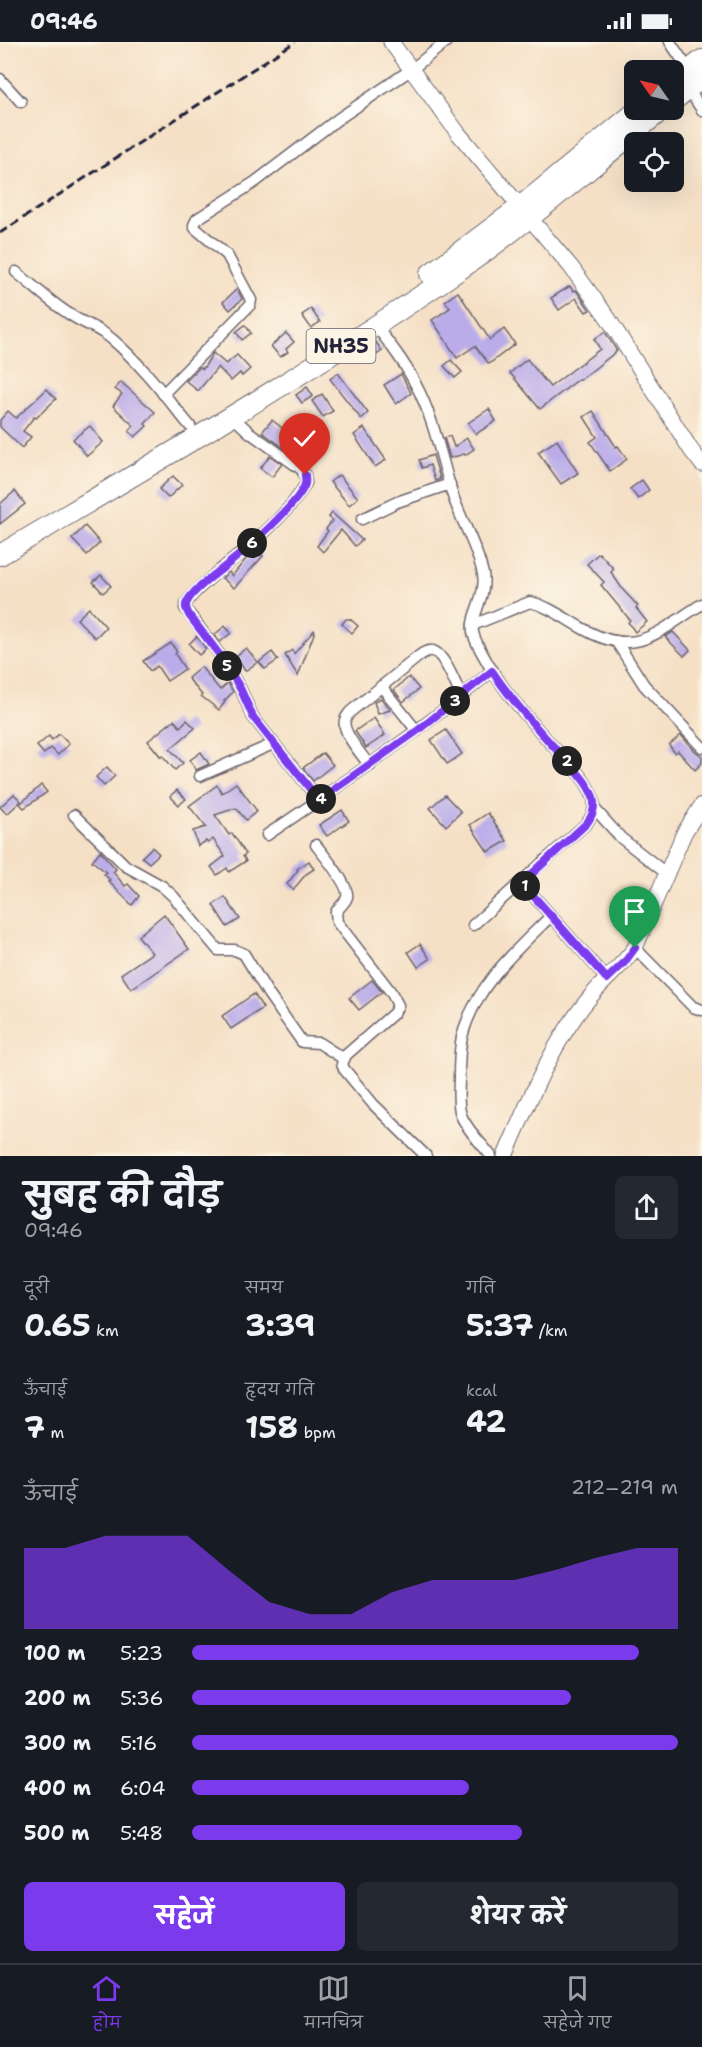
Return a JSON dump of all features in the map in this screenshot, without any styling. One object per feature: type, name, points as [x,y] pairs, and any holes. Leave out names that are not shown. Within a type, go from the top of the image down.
[{"type":"highway","name":"NH35","points":[[0,555],[232,416],[459,270],[628,120]]},
{"type":"highway","name":"NH35","points":[[0,542],[293,363],[409,288],[525,212],[649,120]]},
{"type":"street","points":[[391,42],[458,133],[571,267],[608,318],[702,464]]},
{"type":"street","points":[[163,394],[250,305],[251,300],[227,255],[195,228],[197,219],[255,182],[446,42]]},
{"type":"street","points":[[670,42],[702,110]]},
{"type":"street","points":[[0,79],[21,102]]},
{"type":"street","points":[[16,272],[64,311],[98,328],[116,342],[190,426]]},
{"type":"street","points":[[375,325],[417,386],[438,442],[450,484],[480,562],[483,577],[482,597],[473,625],[476,640],[492,671],[511,698],[588,789],[593,799],[593,815],[587,823],[473,925]]},
{"type":"street","points":[[232,416],[249,432],[301,469],[306,483],[259,538],[195,592],[185,604],[185,608],[225,662],[253,717],[319,800]]},
{"type":"street","points":[[362,519],[397,502],[450,484]]},
{"type":"street","points":[[473,625],[530,602],[551,610],[589,632],[616,641],[632,642],[646,640],[702,604]]},
{"type":"street","points":[[616,641],[644,685],[702,747]]},
{"type":"street","points":[[370,766],[349,737],[345,720],[350,712],[419,656],[427,651],[434,651],[445,662],[461,696]]},
{"type":"street","points":[[267,835],[370,766],[492,671]]},
{"type":"street","points":[[381,686],[417,731]]},
{"type":"street","points":[[200,776],[273,744]]},
{"type":"street","points":[[506,1156],[553,1052],[591,995],[624,963],[635,948],[684,833],[702,805]]},
{"type":"street","points":[[594,807],[621,838],[667,874]]},
{"type":"street","points":[[74,815],[126,866],[162,886],[173,896],[218,950],[234,950],[244,954],[302,1042],[319,1043],[344,1059]]},
{"type":"street","points":[[316,845],[340,878],[347,893],[347,898],[336,912],[337,922],[391,992],[398,1005],[394,1013],[352,1050],[342,1064],[346,1074],[426,1156]]},
{"type":"street","points":[[522,883],[607,979]]},
{"type":"street","points":[[491,1156],[460,1114],[459,1057],[462,1038],[470,1014],[497,970],[551,916]]},
{"type":"street","points":[[635,948],[693,1007],[702,1010]]},
{"type":"building","points":[[570,286],[573,291],[576,290],[590,310],[586,312],[576,298],[559,310],[551,298]]},
{"type":"building","points":[[237,289],[242,299],[230,310],[223,302]]},
{"type":"building","points":[[458,292],[490,340],[504,329],[515,344],[489,364],[475,346],[457,358],[432,320],[450,308],[445,301]]},
{"type":"building","points":[[311,309],[320,322],[311,328],[302,315]]},
{"type":"building","points":[[245,325],[251,333],[242,340],[236,332]]},
{"type":"building","points":[[605,332],[617,351],[540,409],[510,373],[527,359],[550,387],[600,349],[594,339]]},
{"type":"building","points":[[286,333],[294,342],[286,349],[288,352],[280,357],[271,346]]},
{"type":"building","points":[[376,342],[382,351],[366,362],[360,352]]},
{"type":"building","points":[[213,353],[226,364],[237,355],[250,369],[242,376],[240,373],[231,381],[218,367],[198,391],[186,381],[200,367],[203,369]]},
{"type":"building","points":[[451,360],[462,372],[455,378],[444,366]]},
{"type":"building","points":[[338,373],[368,413],[361,419],[330,379]]},
{"type":"building","points":[[401,374],[411,393],[396,404],[384,385]]},
{"type":"building","points":[[121,382],[155,412],[145,424],[147,426],[135,437],[129,431],[134,426],[113,406],[122,394],[115,389]]},
{"type":"building","points":[[307,387],[313,396],[302,403],[296,395]]},
{"type":"building","points":[[47,389],[56,399],[36,418],[34,417],[23,431],[31,437],[22,448],[0,427],[0,420],[8,411],[16,418]]},
{"type":"building","points":[[322,394],[333,411],[323,417],[312,401]]},
{"type":"building","points":[[489,409],[496,421],[476,434],[468,423]]},
{"type":"building","points":[[593,411],[616,447],[618,446],[627,459],[610,471],[590,442],[597,437],[584,417]]},
{"type":"building","points":[[272,420],[291,435],[297,427],[319,445],[305,463],[262,432]]},
{"type":"building","points":[[90,426],[103,442],[87,456],[73,439]]},
{"type":"building","points":[[364,428],[386,460],[375,467],[354,435]]},
{"type":"building","points":[[450,436],[454,447],[467,438],[474,449],[465,455],[450,458],[444,438]]},
{"type":"building","points":[[557,440],[578,473],[561,484],[538,452]]},
{"type":"building","points":[[433,455],[440,479],[435,481],[430,465],[422,468],[419,460]]},
{"type":"building","points":[[270,456],[282,464],[272,477],[260,468]]},
{"type":"building","points":[[339,475],[358,498],[349,505],[330,482]]},
{"type":"building","points":[[173,476],[182,485],[168,498],[159,489]]},
{"type":"building","points":[[642,480],[649,490],[638,499],[630,489]]},
{"type":"building","points":[[15,491],[25,504],[0,524],[0,504]]},
{"type":"building","points":[[332,513],[362,540],[355,546],[341,530],[323,552],[317,546],[328,531],[326,529],[332,521],[329,517]]},
{"type":"building","points":[[85,526],[100,543],[87,555],[72,539]]},
{"type":"building","points":[[256,551],[263,556],[234,588],[222,578],[229,572],[232,576]]},
{"type":"building","points":[[599,553],[614,569],[611,572],[638,606],[636,608],[647,622],[635,632],[628,622],[630,620],[601,585],[604,582],[587,564]]},
{"type":"building","points":[[101,575],[111,586],[103,593],[93,582]]},
{"type":"building","points":[[89,608],[106,627],[95,638],[77,619]]},
{"type":"building","points":[[346,619],[350,619],[358,626],[352,633],[342,624]]},
{"type":"building","points":[[225,626],[231,633],[220,642],[214,635]]},
{"type":"building","points":[[314,630],[298,676],[285,655],[292,650],[294,654]]},
{"type":"building","points":[[673,632],[690,650],[684,656],[665,637]]},
{"type":"building","points":[[197,636],[206,649],[199,655],[189,644]]},
{"type":"building","points":[[171,643],[185,669],[167,681],[157,666],[150,671],[143,661]]},
{"type":"building","points":[[246,648],[258,662],[245,671],[236,656]]},
{"type":"building","points":[[272,652],[278,660],[265,669],[259,662]]},
{"type":"building","points":[[201,667],[220,690],[228,683],[233,692],[219,710],[201,696],[188,678]]},
{"type":"building","points":[[409,677],[419,689],[403,702],[394,690]]},
{"type":"building","points":[[381,698],[390,710],[378,714],[374,702]]},
{"type":"building","points":[[374,718],[385,735],[366,748],[355,731]]},
{"type":"building","points":[[174,720],[180,727],[187,720],[195,728],[170,749],[183,763],[175,770],[148,741]]},
{"type":"building","points":[[446,730],[462,754],[447,764],[431,740]]},
{"type":"building","points":[[59,734],[69,744],[58,755],[51,748],[44,754],[37,746],[49,736],[52,740]]},
{"type":"building","points":[[681,735],[702,756],[702,763],[695,770],[678,751],[675,753],[669,745]]},
{"type":"building","points":[[201,752],[209,764],[196,770],[190,760]]},
{"type":"building","points":[[323,753],[333,765],[313,781],[303,768]]},
{"type":"building","points":[[107,767],[115,776],[104,786],[96,777]]},
{"type":"building","points":[[236,783],[257,811],[246,820],[236,808],[215,815],[229,835],[232,833],[246,854],[243,856],[246,861],[229,872],[227,868],[217,875],[211,867],[225,856],[213,839],[198,846],[193,831],[206,827],[189,806],[217,785],[222,793]]},
{"type":"building","points":[[41,785],[47,792],[24,808],[20,804]]},
{"type":"building","points":[[177,790],[186,799],[179,805],[170,796]]},
{"type":"building","points":[[14,794],[21,801],[7,814],[0,807]]},
{"type":"building","points":[[445,795],[461,812],[446,826],[430,808]]},
{"type":"building","points":[[342,810],[349,821],[327,836],[319,825]]},
{"type":"building","points":[[488,813],[507,841],[488,852],[470,825]]},
{"type":"building","points":[[152,847],[159,854],[149,863],[142,857]]},
{"type":"building","points":[[100,851],[116,869],[113,872],[125,886],[128,884],[139,896],[132,905],[108,881],[110,880],[104,874],[106,872],[92,861]]},
{"type":"building","points":[[309,861],[314,869],[306,874],[293,890],[287,884],[297,869]]},
{"type":"building","points":[[225,897],[240,919],[227,927],[213,905]]},
{"type":"building","points":[[164,914],[189,949],[131,989],[121,974],[152,953],[138,936]]},
{"type":"building","points":[[420,944],[430,959],[418,967],[408,952]]},
{"type":"building","points":[[372,980],[382,992],[359,1010],[349,998]]},
{"type":"building","points":[[254,994],[263,1008],[231,1029],[222,1016]]},
{"type":"railway","points":[[0,233],[295,42]]},
{"type":"route","points":[[305,475],[306,483],[287,508],[259,538],[195,592],[185,604],[189,615],[225,662],[253,717],[319,800],[417,731],[492,671],[511,698],[572,767],[593,799],[593,815],[587,823],[522,883],[607,979],[624,963],[635,948]]}]
